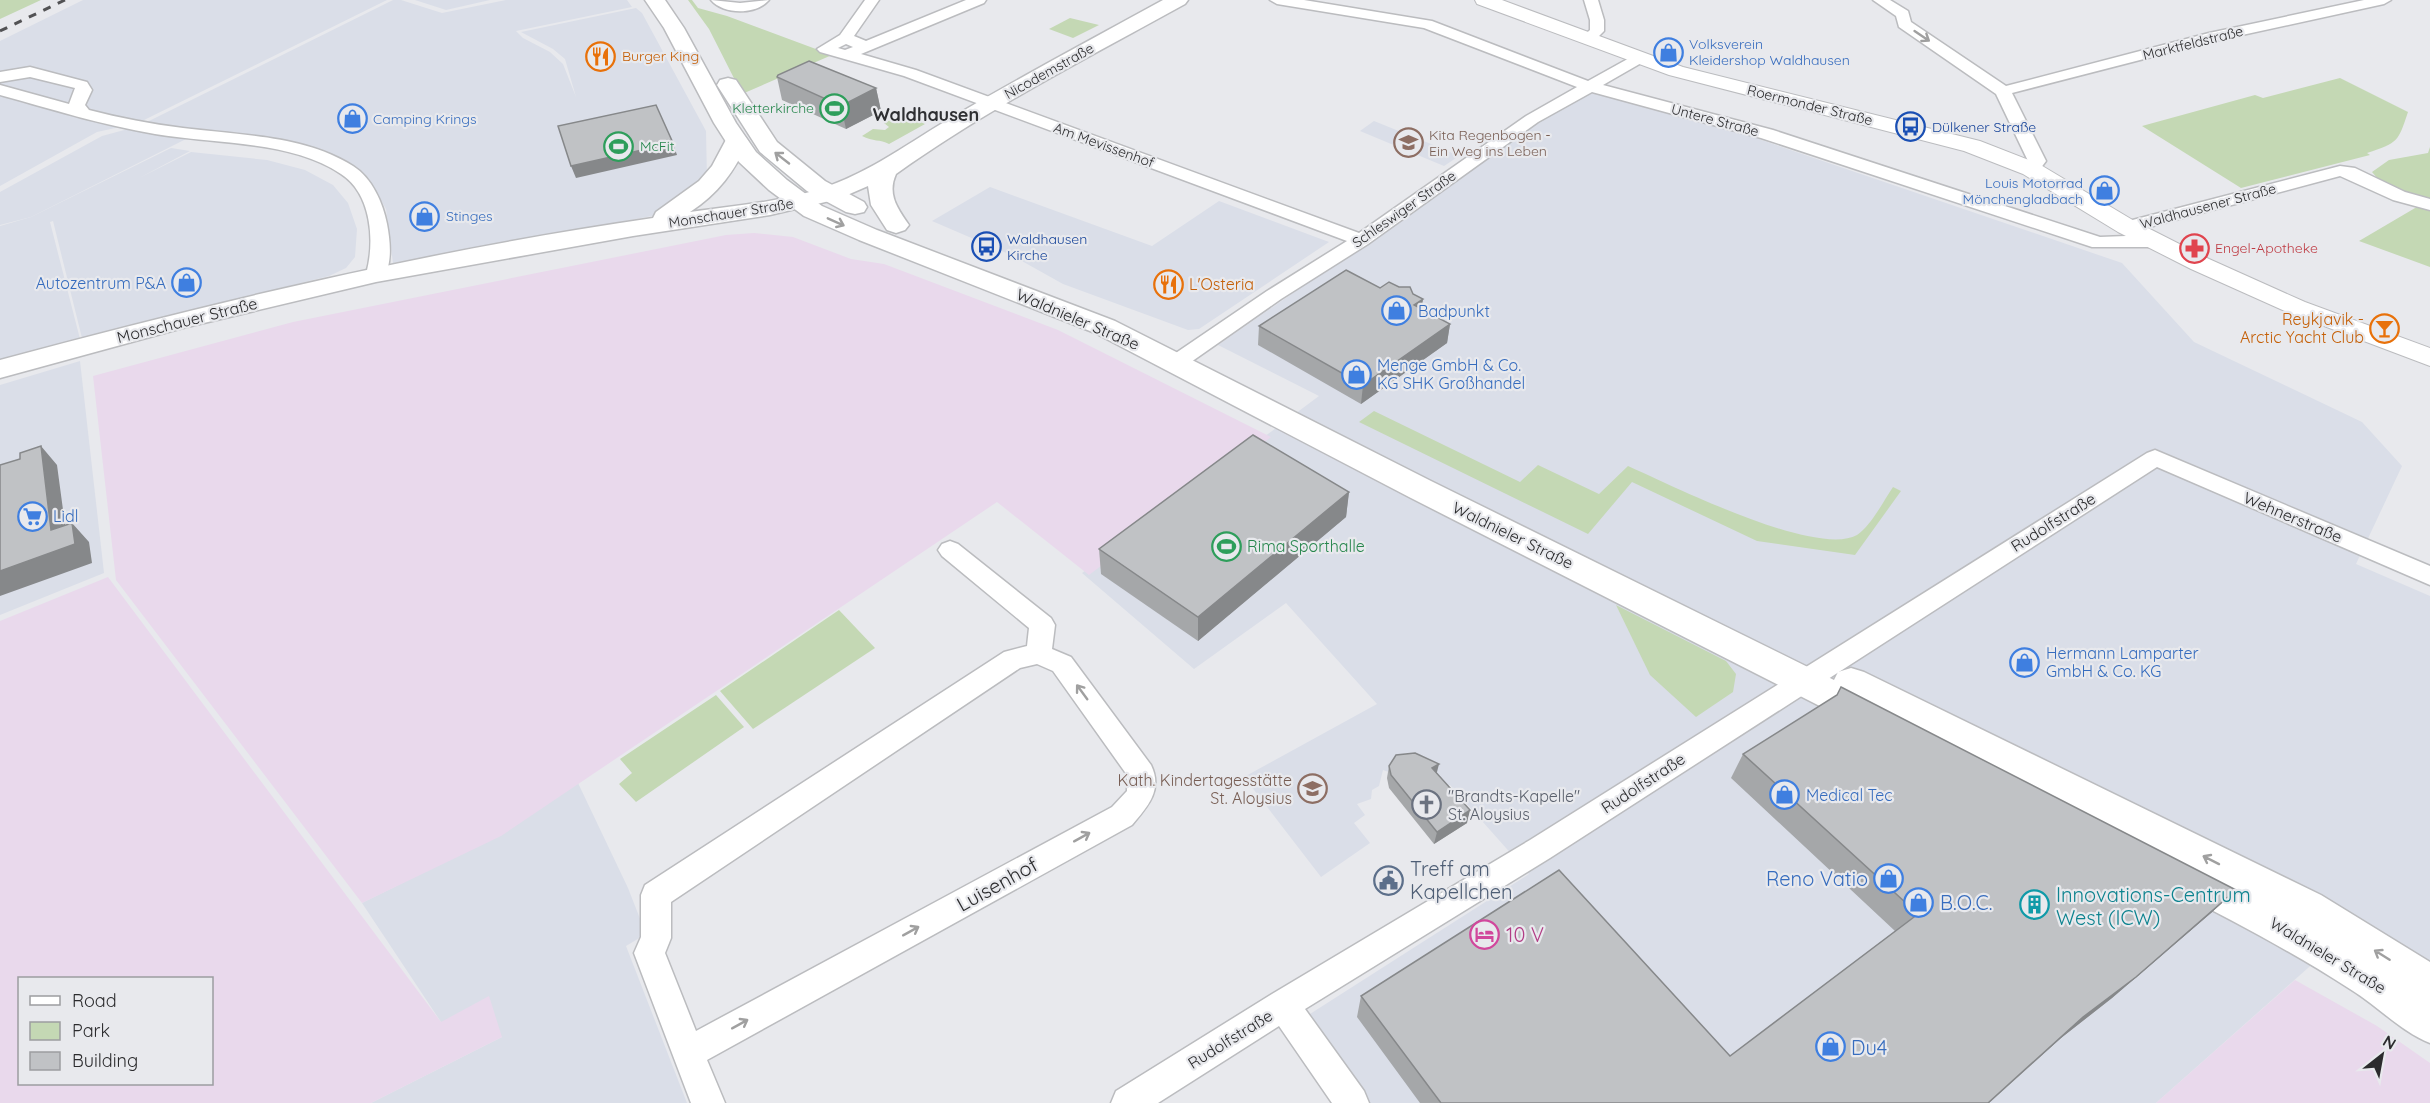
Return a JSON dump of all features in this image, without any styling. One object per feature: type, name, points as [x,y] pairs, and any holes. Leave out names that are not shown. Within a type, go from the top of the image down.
[{"type":"main road","name":"Waldnieler Straße","points":[[655,0],[674,28],[747,157],[808,194],[896,225],[1183,358],[1815,675],[2306,908],[2430,987]]},
{"type":"main road","name":"Waldnieler Straße","points":[[672,0],[768,147],[808,194],[845,226],[1183,358]]},
{"type":"main road","name":"Nicodemstraße","points":[[808,194],[885,170],[922,144],[991,103],[1178,0]]},
{"type":"main road","points":[[665,217],[688,204],[716,180],[728,161],[736,141]]},
{"type":"main road","name":"Nicodemstraße","points":[[808,194],[922,144]]},
{"type":"main road","points":[[885,170],[879,187],[879,195],[896,225]]},
{"type":"main road","name":"Monschauer Straße","points":[[633,228],[665,217],[808,194]]},
{"type":"main road","name":"Monschauer Straße","points":[[0,369],[176,321],[376,274],[808,194]]},
{"type":"main road","name":"Waldnieler Straße","points":[[1815,675],[2277,923],[2367,975],[2430,1022]]},
{"type":"street","points":[[718,0],[750,8],[762,0]]},
{"type":"street","name":"Am Mevissenhof","points":[[872,0],[845,38],[825,49],[910,73],[1361,240]]},
{"type":"street","points":[[846,56],[865,46],[979,0]]},
{"type":"street","name":"Untere Straße","points":[[1277,0],[1427,24],[1588,86],[1767,134],[2099,243],[2152,241]]},
{"type":"street","name":"Roermonder Straße","points":[[1484,0],[1589,38],[1638,59],[1721,83],[1972,146],[2031,169],[2127,228]]},
{"type":"street","points":[[1589,38],[1597,31],[1597,20],[1591,0]]},
{"type":"street","points":[[1880,0],[1903,14],[1904,24],[2002,91],[2037,161],[2031,169]]},
{"type":"street","name":"Marktfeldstraße","points":[[2002,91],[2209,38],[2384,0]]},
{"type":"street","points":[[845,38],[865,46]]},
{"type":"street","name":"Schleswiger Straße","points":[[1183,358],[1284,288],[1361,240],[1532,119],[1638,59]]},
{"type":"street","points":[[0,77],[20,71],[33,71],[81,85],[84,90],[77,105],[82,112]]},
{"type":"street","points":[[0,90],[134,125],[304,151],[331,161],[348,171],[362,185],[371,200],[381,242],[376,274]]},
{"type":"street","name":"Waldhausener Straße","points":[[2127,228],[2340,171],[2349,172],[2399,196],[2430,205]]},
{"type":"street","name":"Waldhausener Straße","points":[[2127,228],[2296,307],[2430,358]]},
{"type":"street","name":"Rudolfstraße","points":[[1128,1103],[1283,1005],[1540,849],[2155,459]]},
{"type":"street","name":"Wehnerstraße","points":[[2155,459],[2430,576]]},
{"type":"street","points":[[708,1103],[649,953],[656,938],[656,895],[1012,659],[1039,654],[1042,624],[950,550]]},
{"type":"street","name":"Luisenhof","points":[[688,1052],[1122,816],[1141,795],[1141,773],[1062,664],[1039,654]]},
{"type":"street","points":[[1283,1005],[1352,1103]]},
{"type":"shaded area","points":[[83,0],[387,0],[138,123],[97,132],[0,186],[0,41]]},
{"type":"shaded area","points":[[393,0],[401,0],[442,13],[506,0],[627,0],[632,7],[516,31],[523,38],[550,52],[563,64],[576,97],[565,59],[553,49],[521,32],[636,8],[642,13],[706,131],[707,180],[674,212],[393,263],[386,209],[369,180],[356,172],[303,151],[192,136],[31,217],[0,225],[0,192],[102,136],[139,126]]},
{"type":"shaded area","points":[[415,0],[490,0],[446,10]]},
{"type":"shaded area","points":[[1584,91],[1732,130],[2122,263],[2194,342],[2362,422],[2402,466],[2356,564],[2430,596],[2430,986],[2353,928],[2156,1103],[1355,1103],[1299,1021],[1529,874],[1450,785],[1439,790],[1383,770],[1379,786],[1372,790],[1371,799],[1357,804],[1365,815],[1354,823],[1370,843],[1321,877],[1244,777],[1377,704],[1286,603],[1194,669],[1082,573],[1319,396],[1218,345]]},
{"type":"shaded area","name":"Kita Regenbogen - Ein Weg ins Leben","points":[[1374,121],[1459,156],[1444,166],[1360,131]]},
{"type":"shaded area","points":[[171,148],[190,151],[139,178],[191,152],[267,160],[305,170],[333,185],[348,203],[357,229],[355,257],[346,268],[329,276],[82,338],[53,221],[50,222],[80,339],[0,361],[0,226],[31,217]]},
{"type":"shaded area","points":[[990,187],[1152,246],[1219,201],[1329,242],[1199,329],[1188,330],[1063,284],[1011,255],[932,221]]},
{"type":"shaded area","points":[[754,233],[793,237],[851,259],[884,264],[1058,330],[1271,437],[1089,575],[997,502],[501,836],[362,903],[116,580],[93,376],[293,322],[726,235]]},
{"type":"shaded area","points":[[80,361],[104,573],[0,615],[0,385]]},
{"type":"shaded area","points":[[108,577],[441,1022],[489,996],[502,1037],[371,1103],[0,1103],[0,621]]},
{"type":"shaded area","points":[[578,783],[628,888],[646,934],[626,946],[687,1103],[371,1103],[502,1037],[441,1022],[362,903],[497,836]]},
{"type":"shaded area","points":[[2295,980],[2377,1026],[2430,1063],[2430,1103],[2156,1103]]},
{"type":"green space","points":[[0,0],[41,0],[0,19]]},
{"type":"green space","points":[[688,0],[692,0],[698,8],[727,16],[832,55],[742,94],[709,29]]},
{"type":"green space","points":[[1070,18],[1099,25],[1073,38],[1049,29]]},
{"type":"green space","points":[[2340,78],[2408,112],[2399,136],[2391,144],[2367,153],[2370,155],[2241,188],[2142,126],[2255,95],[2263,98]]},
{"type":"green space","points":[[898,116],[909,117],[925,124],[889,144],[862,136],[873,129],[885,130],[889,127],[884,123]]},
{"type":"green space","points":[[2430,147],[2430,267],[2359,241],[2427,201],[2385,187],[2372,172],[2389,160],[2428,153]]},
{"type":"green space","points":[[1374,411],[1520,482],[1538,465],[1599,494],[1628,466],[1743,516],[1810,537],[1837,539],[1857,535],[1872,519],[1893,487],[1901,491],[1855,555],[1757,541],[1632,482],[1588,534],[1359,422]]},
{"type":"green space","points":[[1616,605],[1726,661],[1736,674],[1733,692],[1696,717],[1650,675]]},
{"type":"green space","points":[[839,610],[875,648],[753,729],[720,691]]},
{"type":"green space","points":[[716,695],[744,727],[636,802],[619,784],[632,773],[620,759]]},
{"type":"building","points":[[809,61],[876,88],[841,106],[777,77]]},
{"type":"building","name":"McFit","points":[[656,105],[673,143],[571,166],[558,126]]},
{"type":"building","name":"Menge GmbH & Co. KG SHK Großhandel","points":[[1346,270],[1380,288],[1389,282],[1399,287],[1410,287],[1413,294],[1423,299],[1414,305],[1450,324],[1363,385],[1259,326]]},
{"type":"building","name":"Rima Sporthalle","points":[[1253,435],[1349,492],[1198,617],[1099,549]]},
{"type":"building","points":[[41,446],[51,530],[72,523],[75,544],[0,571],[0,465],[20,459],[20,453]]},
{"type":"building","name":"Innovations-Centrum West (ICW)","points":[[1841,687],[2236,890],[2136,977],[2083,1017],[1988,1103],[1441,1103],[1361,996],[1559,870],[1730,1056],[1918,914],[1743,754],[1837,695]]},
{"type":"building","points":[[1415,753],[1439,764],[1432,768],[1470,810],[1437,832],[1391,775],[1389,766],[1396,755]]},
{"type":"railway","points":[[0,31],[65,0]]},
{"type":"place","name":"Volksverein Kleidershop Waldhausen","points":[[1668,52]]},
{"type":"place","name":"Burger King","points":[[601,56]]},
{"type":"place","name":"Kletterkirche","points":[[835,108]]},
{"type":"place","name":"Camping Krings","points":[[352,119]]},
{"type":"place","name":"Dülkener Straße","points":[[1911,127]]},
{"type":"place","name":"Kita Regenbogen - Ein Weg ins Leben","points":[[1408,143]]},
{"type":"place","name":"McFit","points":[[619,146]]},
{"type":"place","name":"Louis Motorrad Mönchengladbach","points":[[2104,191]]},
{"type":"place","name":"Stinges","points":[[425,216]]},
{"type":"place","name":"Waldhausen Kirche","points":[[986,247]]},
{"type":"place","name":"Engel-Apotheke","points":[[2194,248]]},
{"type":"place","name":"Autozentrum P&A","points":[[187,283]]},
{"type":"place","name":"L'Osteria","points":[[1168,284]]},
{"type":"place","name":"Badpunkt","points":[[1397,311]]},
{"type":"place","name":"Reykjavik - Arctic Yacht Club","points":[[2385,328]]},
{"type":"place","name":"Menge GmbH & Co. KG SHK Großhandel","points":[[1356,374]]},
{"type":"place","name":"Lidl","points":[[32,516]]},
{"type":"place","name":"Rima Sporthalle","points":[[1226,546]]},
{"type":"place","name":"Hermann Lamparter GmbH & Co. KG","points":[[2025,662]]},
{"type":"place","name":"Kath. Kindertagesstätte St. Aloysius","points":[[1313,789]]},
{"type":"place","name":"Medical Tec","points":[[1785,795]]},
{"type":"place","name":"\"Brandts-Kapelle\" St. Aloysius","points":[[1427,805]]},
{"type":"place","name":"Reno Vatio","points":[[1889,878]]},
{"type":"place","name":"Treff am Kapellchen","points":[[1389,880]]},
{"type":"place","name":"B.O.C.","points":[[1919,902]]},
{"type":"place","name":"Innovations-Centrum West (ICW)","points":[[2035,905]]},
{"type":"place","name":"10 V","points":[[1485,934]]},
{"type":"place","name":"Du4","points":[[1830,1047]]},
{"type":"district","name":"Waldhausen","points":[[926,114]]}]
